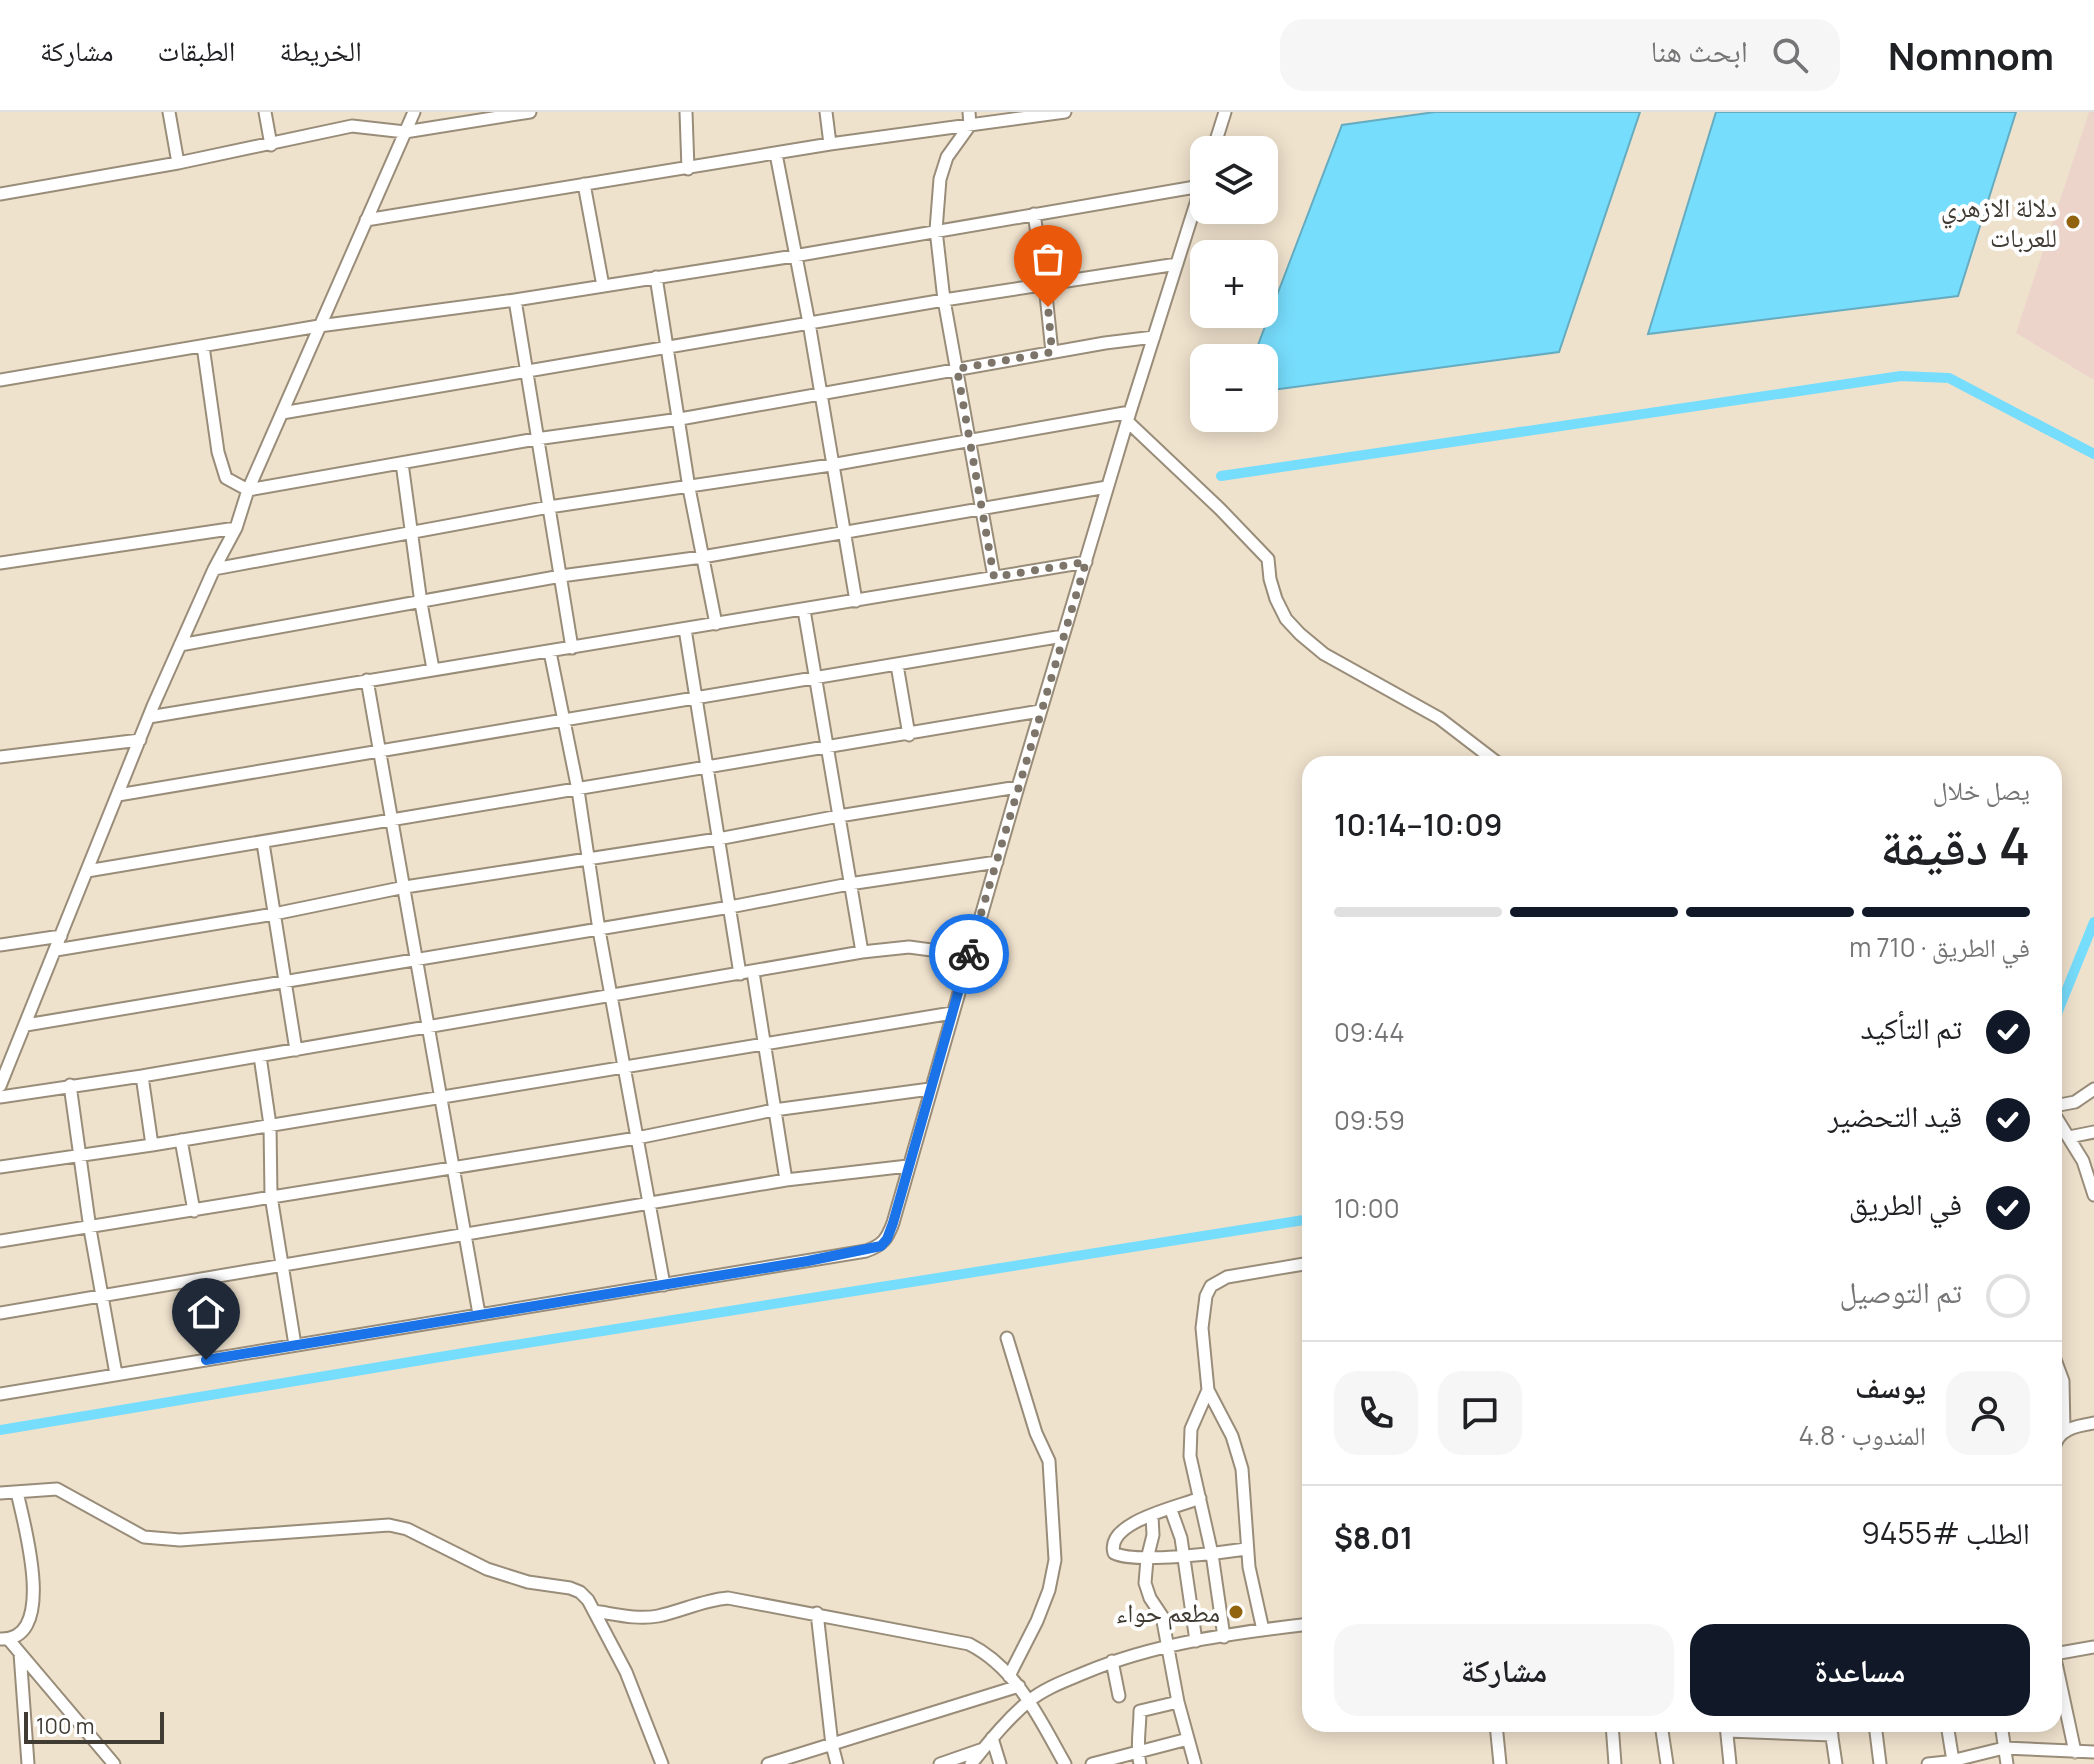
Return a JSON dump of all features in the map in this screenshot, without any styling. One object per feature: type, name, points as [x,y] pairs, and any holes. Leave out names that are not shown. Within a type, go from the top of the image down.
[{"type":"street","points":[[169,112],[178,163]]},
{"type":"street","points":[[265,112],[271,145]]},
{"type":"street","points":[[0,1086],[149,717],[214,569],[236,528],[248,490],[414,112]]},
{"type":"street","points":[[0,194],[178,163],[352,126],[405,132],[530,112]]},
{"type":"street","points":[[686,112],[688,169]]},
{"type":"street","points":[[826,112],[830,144]]},
{"type":"street","points":[[969,112],[970,125],[947,157],[940,179],[936,230],[944,300],[994,577]]},
{"type":"street","points":[[366,220],[830,144],[1065,112]]},
{"type":"street","points":[[1217,136],[1225,112]]},
{"type":"street","points":[[776,154],[809,323],[856,601]]},
{"type":"street","points":[[584,184],[603,286]]},
{"type":"street","points":[[0,380],[319,326],[515,300],[794,256],[1190,184]]},
{"type":"street","points":[[1034,214],[1052,352]]},
{"type":"street","points":[[0,1394],[664,1285],[881,1246],[893,1223],[1040,711],[1190,223]]},
{"type":"street","points":[[282,413],[944,300],[1177,264]]},
{"type":"street","points":[[656,277],[689,488],[716,624]]},
{"type":"street","points":[[515,300],[572,648]]},
{"type":"street","points":[[203,346],[218,452],[226,478],[248,490],[1154,337]]},
{"type":"street","points":[[214,569],[549,507],[831,465],[968,439],[1128,417]]},
{"type":"street","points":[[1128,417],[1268,559],[1276,599],[1286,619],[1300,634],[1324,654],[1439,718],[1489,756]]},
{"type":"street","points":[[402,463],[433,669]]},
{"type":"street","points":[[180,645],[561,576],[702,557],[1107,487]]},
{"type":"street","points":[[0,563],[236,528]]},
{"type":"street","points":[[149,717],[1086,562]]},
{"type":"street","points":[[804,610],[862,952]]},
{"type":"street","points":[[685,629],[740,974]]},
{"type":"street","points":[[118,795],[1063,636]]},
{"type":"street","points":[[550,652],[578,790],[599,930],[664,1285]]},
{"type":"street","points":[[897,665],[909,735]]},
{"type":"street","points":[[367,680],[479,1314]]},
{"type":"street","points":[[87,871],[1040,711]]},
{"type":"street","points":[[0,757],[140,740]]},
{"type":"street","points":[[56,950],[274,914],[405,887],[718,839],[1018,787]]},
{"type":"street","points":[[263,843],[296,1050]]},
{"type":"street","points":[[26,1025],[599,930],[849,884],[997,862]]},
{"type":"street","points":[[0,945],[61,936]]},
{"type":"street","points":[[0,1097],[429,1028],[862,952],[909,947],[969,955]]},
{"type":"street","points":[[753,972],[786,1180]]},
{"type":"street","points":[[0,1167],[152,1145],[952,1013]]},
{"type":"street","points":[[260,1056],[270,1125],[271,1196],[295,1345]]},
{"type":"street","points":[[142,1076],[152,1145]]},
{"type":"street","points":[[70,1085],[90,1229],[116,1374]]},
{"type":"street","points":[[0,1241],[90,1229],[271,1196],[637,1138],[774,1110],[930,1089]]},
{"type":"street","points":[[2062,1104],[2075,1102],[2094,1089]]},
{"type":"street","points":[[2062,1126],[2083,1161],[2094,1195]]},
{"type":"street","points":[[2069,1137],[2094,1132]]},
{"type":"street","points":[[181,1140],[194,1211]]},
{"type":"street","points":[[0,1313],[786,1180],[908,1166]]},
{"type":"street","points":[[1263,1630],[1246,1549],[1242,1469],[1232,1436],[1208,1390],[1202,1328],[1206,1296],[1211,1286],[1227,1277],[1302,1264]]},
{"type":"street","points":[[1007,1338],[1036,1433],[1049,1461],[1055,1560],[1049,1590],[1037,1621],[1009,1676]]},
{"type":"street","points":[[2062,1378],[2064,1431],[2094,1423]]},
{"type":"street","points":[[1208,1390],[1189,1439],[1193,1474],[1212,1554],[1224,1637]]},
{"type":"street","points":[[0,1493],[57,1489],[144,1537],[160,1539],[389,1525],[407,1529],[487,1569],[528,1582],[580,1592],[594,1611],[626,1672],[662,1764]]},
{"type":"street","points":[[17,1492],[35,1571],[34,1585],[28,1618],[21,1630],[5,1640],[19,1652],[114,1764]]},
{"type":"street","points":[[1200,1498],[1123,1528],[1112,1549],[1117,1555],[1147,1559],[1246,1549]]},
{"type":"street","points":[[1171,1510],[1181,1538],[1196,1641]]},
{"type":"street","points":[[1152,1516],[1147,1591],[1161,1611],[1178,1702],[1195,1764]]},
{"type":"street","points":[[594,1611],[638,1618],[660,1616],[712,1599],[728,1598],[969,1644],[985,1653],[1019,1686],[1065,1764]]},
{"type":"street","points":[[817,1613],[832,1745],[837,1764]]},
{"type":"street","points":[[971,1764],[1030,1701],[1047,1689],[1112,1661],[1168,1646],[1302,1625]]},
{"type":"street","points":[[2062,1653],[2094,1647]]},
{"type":"street","points":[[19,1652],[28,1764]]},
{"type":"street","points":[[1112,1661],[1119,1696]]},
{"type":"street","points":[[768,1764],[1019,1686]]},
{"type":"street","points":[[2062,1691],[2075,1752]]},
{"type":"street","points":[[1138,1758],[1140,1711],[1178,1702]]},
{"type":"street","points":[[1497,1732],[1500,1764]]},
{"type":"street","points":[[1613,1732],[1615,1764]]},
{"type":"street","points":[[1662,1732],[1667,1764]]},
{"type":"street","points":[[1727,1732],[1730,1764]]},
{"type":"street","points":[[1831,1732],[1836,1764]]},
{"type":"street","points":[[1876,1732],[1880,1764]]},
{"type":"street","points":[[1948,1732],[1953,1761]]},
{"type":"street","points":[[2002,1732],[2007,1764]]},
{"type":"street","points":[[1092,1764],[1138,1758],[1188,1739]]},
{"type":"street","points":[[940,1764],[988,1743]]},
{"type":"street","points":[[988,1743],[1000,1764]]},
{"type":"street","points":[[1928,1764],[2004,1748],[2094,1752]]},
{"type":"shaded area","name":"دلالة الازهري للعربات","points":[[2089,112],[2094,112],[2094,380],[2016,333]]},
{"type":"water","points":[[1435,112],[1640,112],[1559,352],[1278,389],[1278,344],[1258,344],[1264,328],[1278,328],[1278,293],[1342,125]]},
{"type":"water","points":[[1716,112],[2016,112],[1958,296],[1648,334]]},
{"type":"waterway","points":[[1221,476],[1901,376],[1949,378],[2094,454]]},
{"type":"waterway","points":[[2062,1001],[2094,922]]},
{"type":"waterway","points":[[0,1430],[1302,1220]]},
{"type":"way so far","points":[[969,954],[1086,562],[994,577],[957,369],[1052,352],[1048,307]]},
{"type":"place","name":"دلالة الازهري للعربات","points":[[2073,222]]},
{"type":"place","name":"مطعم حواء","points":[[1236,1612]]},
{"type":"route","points":[[206,1360],[808,1261],[881,1246],[893,1223],[969,954]]}]
